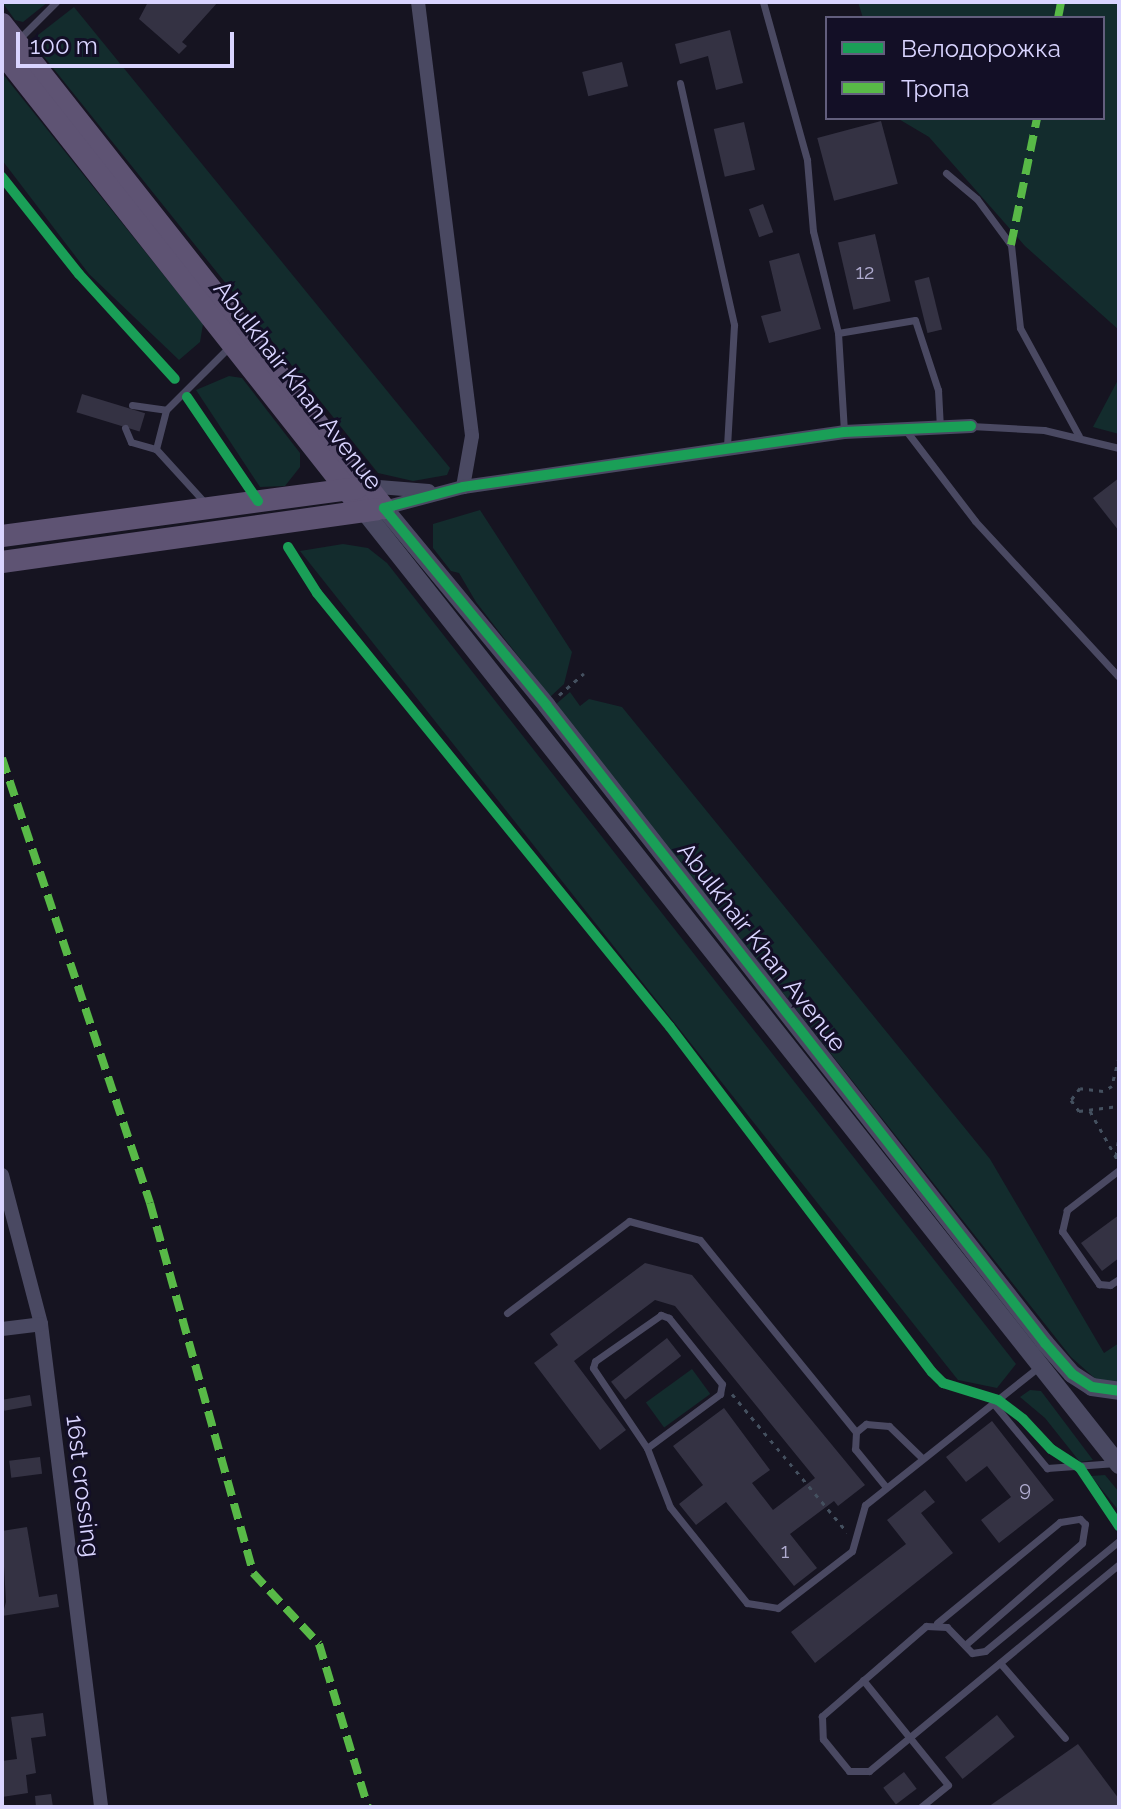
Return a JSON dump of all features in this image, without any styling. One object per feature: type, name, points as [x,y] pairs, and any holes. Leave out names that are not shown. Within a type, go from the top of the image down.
[{"type":"main road","name":"Abulkhair Khan Avenue","points":[[2,24],[9,47],[232,343],[357,488]]},
{"type":"main road","name":"Abulkhair Khan Avenue","points":[[9,47],[374,510]]},
{"type":"main road","points":[[2,536],[357,488]]},
{"type":"main road","points":[[2,562],[374,510]]},
{"type":"street","points":[[418,2],[472,436],[463,487]]},
{"type":"street","points":[[374,510],[463,487],[844,432],[940,425],[971,426]]},
{"type":"street","points":[[357,488],[442,492]]},
{"type":"street","name":"Abulkhair Khan Avenue","points":[[374,510],[547,706],[1045,1343],[1072,1374],[1092,1387],[1119,1391]]},
{"type":"street","name":"Abulkhair Khan Avenue","points":[[374,510],[1118,1464]]},
{"type":"street","name":"16st crossing","points":[[2,1175],[41,1324],[101,1807]]},
{"type":"street","points":[[2,1329],[41,1324]]},
{"type":"lane","points":[[9,47],[56,2]]},
{"type":"lane","points":[[763,2],[807,160],[813,231],[838,333],[844,432]]},
{"type":"lane","points":[[680,83],[734,325],[727,450]]},
{"type":"lane","points":[[946,173],[984,207],[1011,245],[1020,328],[1079,436]]},
{"type":"lane","points":[[838,333],[915,320],[938,390],[940,425]]},
{"type":"lane","points":[[156,449],[166,410],[232,343]]},
{"type":"lane","points":[[132,405],[166,410]]},
{"type":"lane","points":[[971,426],[1079,436],[1119,448]]},
{"type":"lane","points":[[903,427],[975,521],[1119,677]]},
{"type":"lane","points":[[125,428],[131,442],[156,449],[210,508]]},
{"type":"lane","points":[[1119,1170],[1067,1210],[1062,1231],[1099,1284],[1110,1285],[1119,1279]]},
{"type":"lane","points":[[507,1313],[629,1221],[700,1240],[856,1432],[855,1449],[886,1487]]},
{"type":"lane","points":[[647,1448],[720,1394],[722,1384],[669,1318],[661,1315],[595,1361],[596,1375],[647,1448],[670,1507],[747,1603],[757,1608],[790,1602],[852,1551],[859,1515],[886,1487],[1042,1363]]},
{"type":"lane","points":[[993,1403],[1047,1468],[1118,1464]]},
{"type":"lane","points":[[856,1432],[866,1424],[889,1426],[922,1458]]},
{"type":"lane","points":[[965,1645],[1082,1543],[1085,1524],[1080,1519],[1060,1522],[937,1623],[926,1626],[822,1716],[823,1739],[849,1771],[869,1771],[1119,1564]]},
{"type":"lane","points":[[937,1623],[972,1653],[998,1644],[1119,1541]]},
{"type":"lane","points":[[1000,1663],[1065,1738]]},
{"type":"lane","points":[[863,1680],[948,1785],[921,1807]]},
{"type":"path","points":[[547,706],[584,673]]},
{"type":"path","points":[[1119,1057],[1112,1086],[1073,1093],[1073,1107],[1090,1111],[1119,1106]]},
{"type":"path","points":[[1090,1111],[1118,1159]]},
{"type":"path","points":[[1118,1159],[1119,1137]]},
{"type":"path","points":[[722,1384],[855,1541]]},
{"type":"green space","points":[[2,2],[48,2],[23,22],[15,20]]},
{"type":"green space","points":[[858,2],[1119,2],[1119,330],[1025,246],[929,137],[900,120],[1105,120],[1105,16],[862,16]]},
{"type":"green space","points":[[74,7],[450,468],[447,475],[413,481],[378,473],[37,48],[38,35]]},
{"type":"green space","points":[[2,73],[203,324],[200,342],[179,360],[89,274],[2,160]]},
{"type":"green space","points":[[229,376],[242,378],[300,453],[300,467],[285,486],[260,487],[196,390]]},
{"type":"green space","points":[[1119,378],[1119,434],[1093,427]]},
{"type":"green space","points":[[480,510],[572,652],[564,684],[550,697],[476,602],[459,573],[451,571],[433,548],[433,524]]},
{"type":"green space","points":[[343,544],[368,548],[387,563],[1016,1364],[997,1388],[958,1380],[300,551]]},
{"type":"green space","points":[[570,692],[580,706],[589,699],[622,707],[990,1159],[1104,1353],[1119,1343],[1119,1383],[1099,1382],[1071,1357],[555,705]]},
{"type":"green space","points":[[692,1369],[710,1394],[664,1428],[646,1403]]},
{"type":"green space","points":[[1030,1390],[1041,1391],[1093,1460],[1080,1462],[1045,1418],[1020,1397]]},
{"type":"green space","points":[[1105,1475],[1119,1492],[1119,1511],[1091,1476]]},
{"type":"building","points":[[148,2],[218,2],[182,42],[187,46],[179,54],[139,19]]},
{"type":"building","points":[[730,30],[743,83],[716,90],[708,56],[680,64],[675,44]]},
{"type":"building","points":[[622,62],[628,86],[588,96],[582,72]]},
{"type":"building","points":[[881,121],[898,184],[834,201],[817,138]]},
{"type":"building","points":[[744,122],[755,170],[725,177],[714,129]]},
{"type":"building","points":[[763,204],[773,232],[759,237],[749,209]]},
{"type":"building","points":[[875,234],[891,301],[853,310],[838,243]]},
{"type":"building","points":[[799,253],[821,329],[769,343],[761,316],[781,311],[769,261]]},
{"type":"building","points":[[929,277],[942,329],[928,333],[914,281]]},
{"type":"building","points":[[82,394],[145,413],[140,431],[76,412]]},
{"type":"building","points":[[1119,478],[1119,531],[1093,498]]},
{"type":"building","points":[[1119,1215],[1119,1258],[1102,1271],[1081,1243]]},
{"type":"building","points":[[645,1263],[692,1275],[865,1485],[838,1506],[834,1501],[790,1534],[817,1568],[794,1586],[726,1502],[696,1525],[679,1504],[703,1485],[673,1446],[724,1408],[770,1470],[752,1483],[773,1510],[815,1478],[675,1306],[655,1300],[574,1361],[626,1430],[600,1450],[534,1363],[558,1345],[550,1334]]},
{"type":"building","points":[[667,1338],[681,1356],[625,1400],[611,1382]]},
{"type":"building","points":[[30,1395],[32,1406],[4,1411],[2,1400]]},
{"type":"building","points":[[992,1421],[1054,1500],[999,1543],[981,1520],[1011,1497],[987,1466],[966,1482],[946,1457]]},
{"type":"building","points":[[40,1457],[42,1474],[11,1478],[9,1461]]},
{"type":"building","points":[[925,1490],[935,1502],[921,1513],[953,1553],[815,1663],[791,1632],[906,1544],[887,1520]]},
{"type":"building","points":[[27,1527],[39,1597],[57,1594],[59,1607],[2,1616],[6,1602],[2,1531]]},
{"type":"building","points":[[43,1713],[46,1736],[31,1738],[36,1773],[26,1775],[28,1793],[2,1797],[2,1761],[17,1759],[11,1717]]},
{"type":"building","points":[[997,1715],[1015,1737],[963,1779],[945,1757]]},
{"type":"building","points":[[1078,1744],[1119,1799],[1119,1807],[988,1807]]},
{"type":"building","points":[[904,1772],[917,1789],[896,1804],[883,1788]]},
{"type":"building","points":[[51,1794],[53,1807],[36,1807],[35,1796]]},
{"type":"marked path","points":[[1058,16],[1061,2]]},
{"type":"marked path","points":[[1011,245],[1037,120]]},
{"type":"marked path","points":[[2,758],[150,1203],[253,1573],[319,1644],[368,1807]]},
{"type":"cycle path","points":[[2,177],[79,274],[175,379]]},
{"type":"cycle path","points":[[187,397],[258,501]]},
{"type":"cycle path","points":[[971,426],[844,432],[463,487],[384,508],[547,706],[1045,1343],[1072,1374],[1092,1387],[1119,1391]]},
{"type":"cycle path","points":[[288,547],[317,593],[670,1027],[932,1372],[943,1383],[998,1400],[1023,1419],[1051,1449],[1080,1468],[1119,1526]]}]
